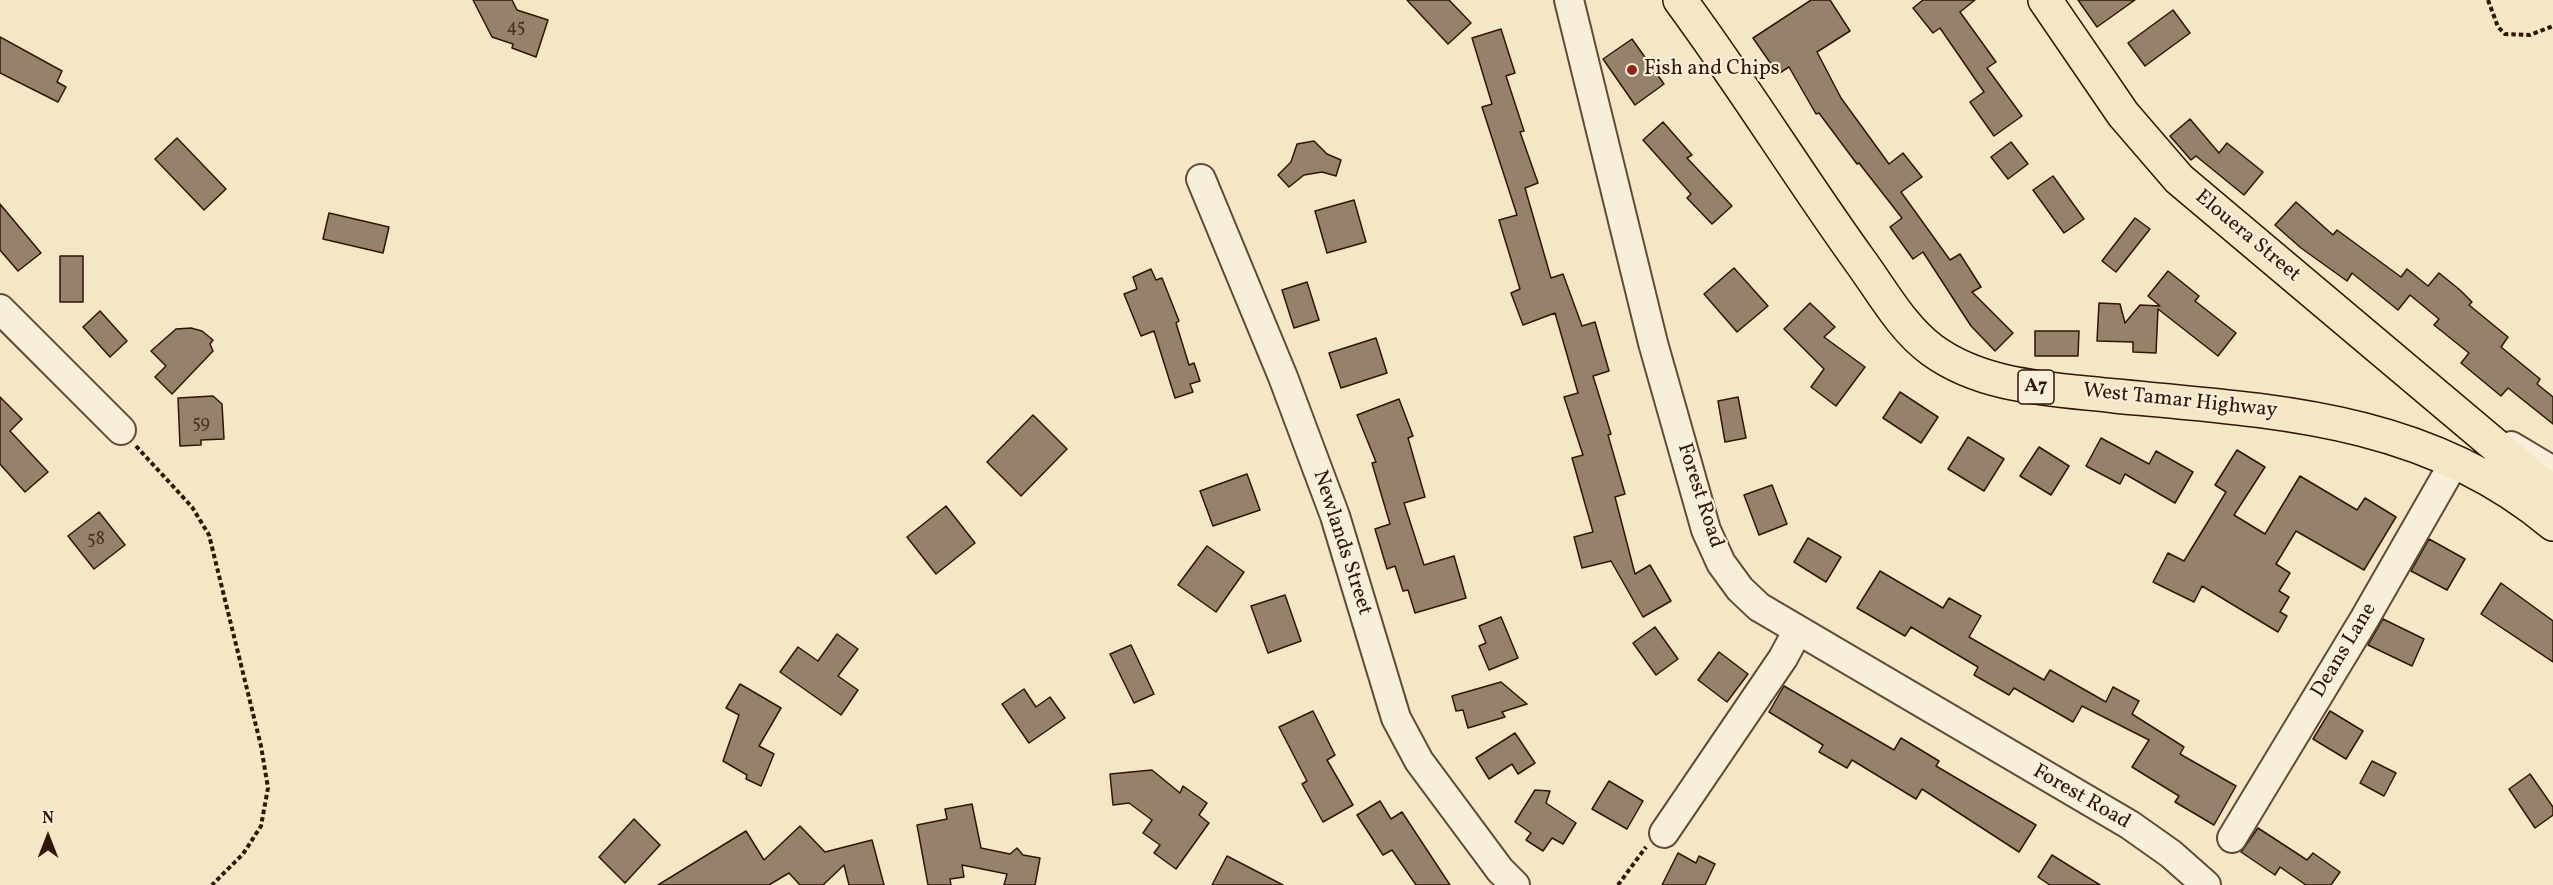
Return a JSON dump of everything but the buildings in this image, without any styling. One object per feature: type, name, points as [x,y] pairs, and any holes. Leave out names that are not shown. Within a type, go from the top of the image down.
[{"type":"highway","name":"West Tamar Highway","points":[[1680,0],[1846,241],[1916,337],[1956,366],[1986,377],[2036,387],[2316,418],[2362,428],[2412,443],[2455,461],[2534,508],[2553,524]]},
{"type":"highway","name":"Elouera Street","points":[[2044,0],[2123,114],[2179,179],[2487,437]]},
{"type":"highway","points":[[2487,437],[2553,494]]},
{"type":"street","name":"Forest Road","points":[[1569,0],[1653,343],[1706,530],[1721,563],[1740,590],[1759,607],[1797,632],[2130,825],[2171,854],[2206,885]]},
{"type":"street","name":"Newlands Street","points":[[1201,179],[1283,377],[1335,516],[1396,718],[1419,761],[1500,870],[1515,885]]},
{"type":"street","points":[[0,309],[121,430]]},
{"type":"street","points":[[2487,437],[2511,446],[2553,471]]},
{"type":"street","name":"Deans Lane","points":[[2232,838],[2366,618],[2455,461]]},
{"type":"street","points":[[1664,833],[1783,658],[1797,632]]},
{"type":"path","points":[[2488,0],[2498,27],[2505,34],[2530,35],[2553,26]]},
{"type":"path","points":[[121,430],[192,507],[208,535],[261,746],[268,788],[261,826],[243,854],[212,885]]},
{"type":"path","points":[[1618,885],[1659,829],[1664,833]]},
{"type":"place","name":"Fish and Chips","points":[[1632,70]]}]
